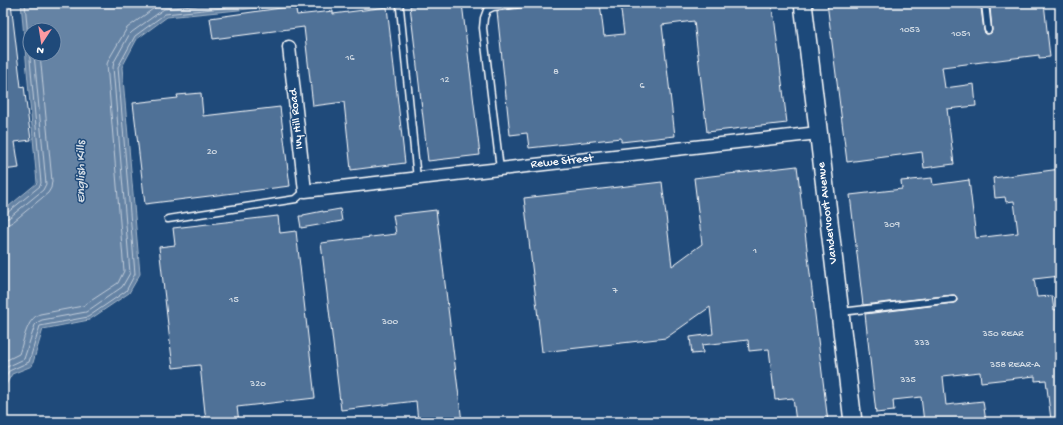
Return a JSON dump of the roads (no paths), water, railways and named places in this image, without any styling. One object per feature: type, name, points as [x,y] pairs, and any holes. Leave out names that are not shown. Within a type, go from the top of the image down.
[{"type":"main road","name":"Vandervoort Avenue","points":[[803,3],[853,422]]},
{"type":"street","name":"Ivy Hill Road","points":[[290,47],[305,191]]},
{"type":"street","name":"Rewe Street","points":[[305,191],[818,133]]},
{"type":"lane","points":[[500,169],[483,23],[486,10],[493,7],[522,3]]},
{"type":"lane","points":[[985,3],[988,30]]},
{"type":"lane","points":[[400,8],[417,179]]},
{"type":"lane","points":[[168,219],[296,199],[305,191]]},
{"type":"lane","points":[[840,312],[953,300]]},
{"type":"water","name":"English Kills","points":[[21,3],[310,3],[167,17],[137,39],[122,67],[140,274],[129,293],[89,320],[43,329],[32,366],[12,374],[3,390],[3,211],[37,183],[26,62],[62,62],[62,22],[23,22]]}]
